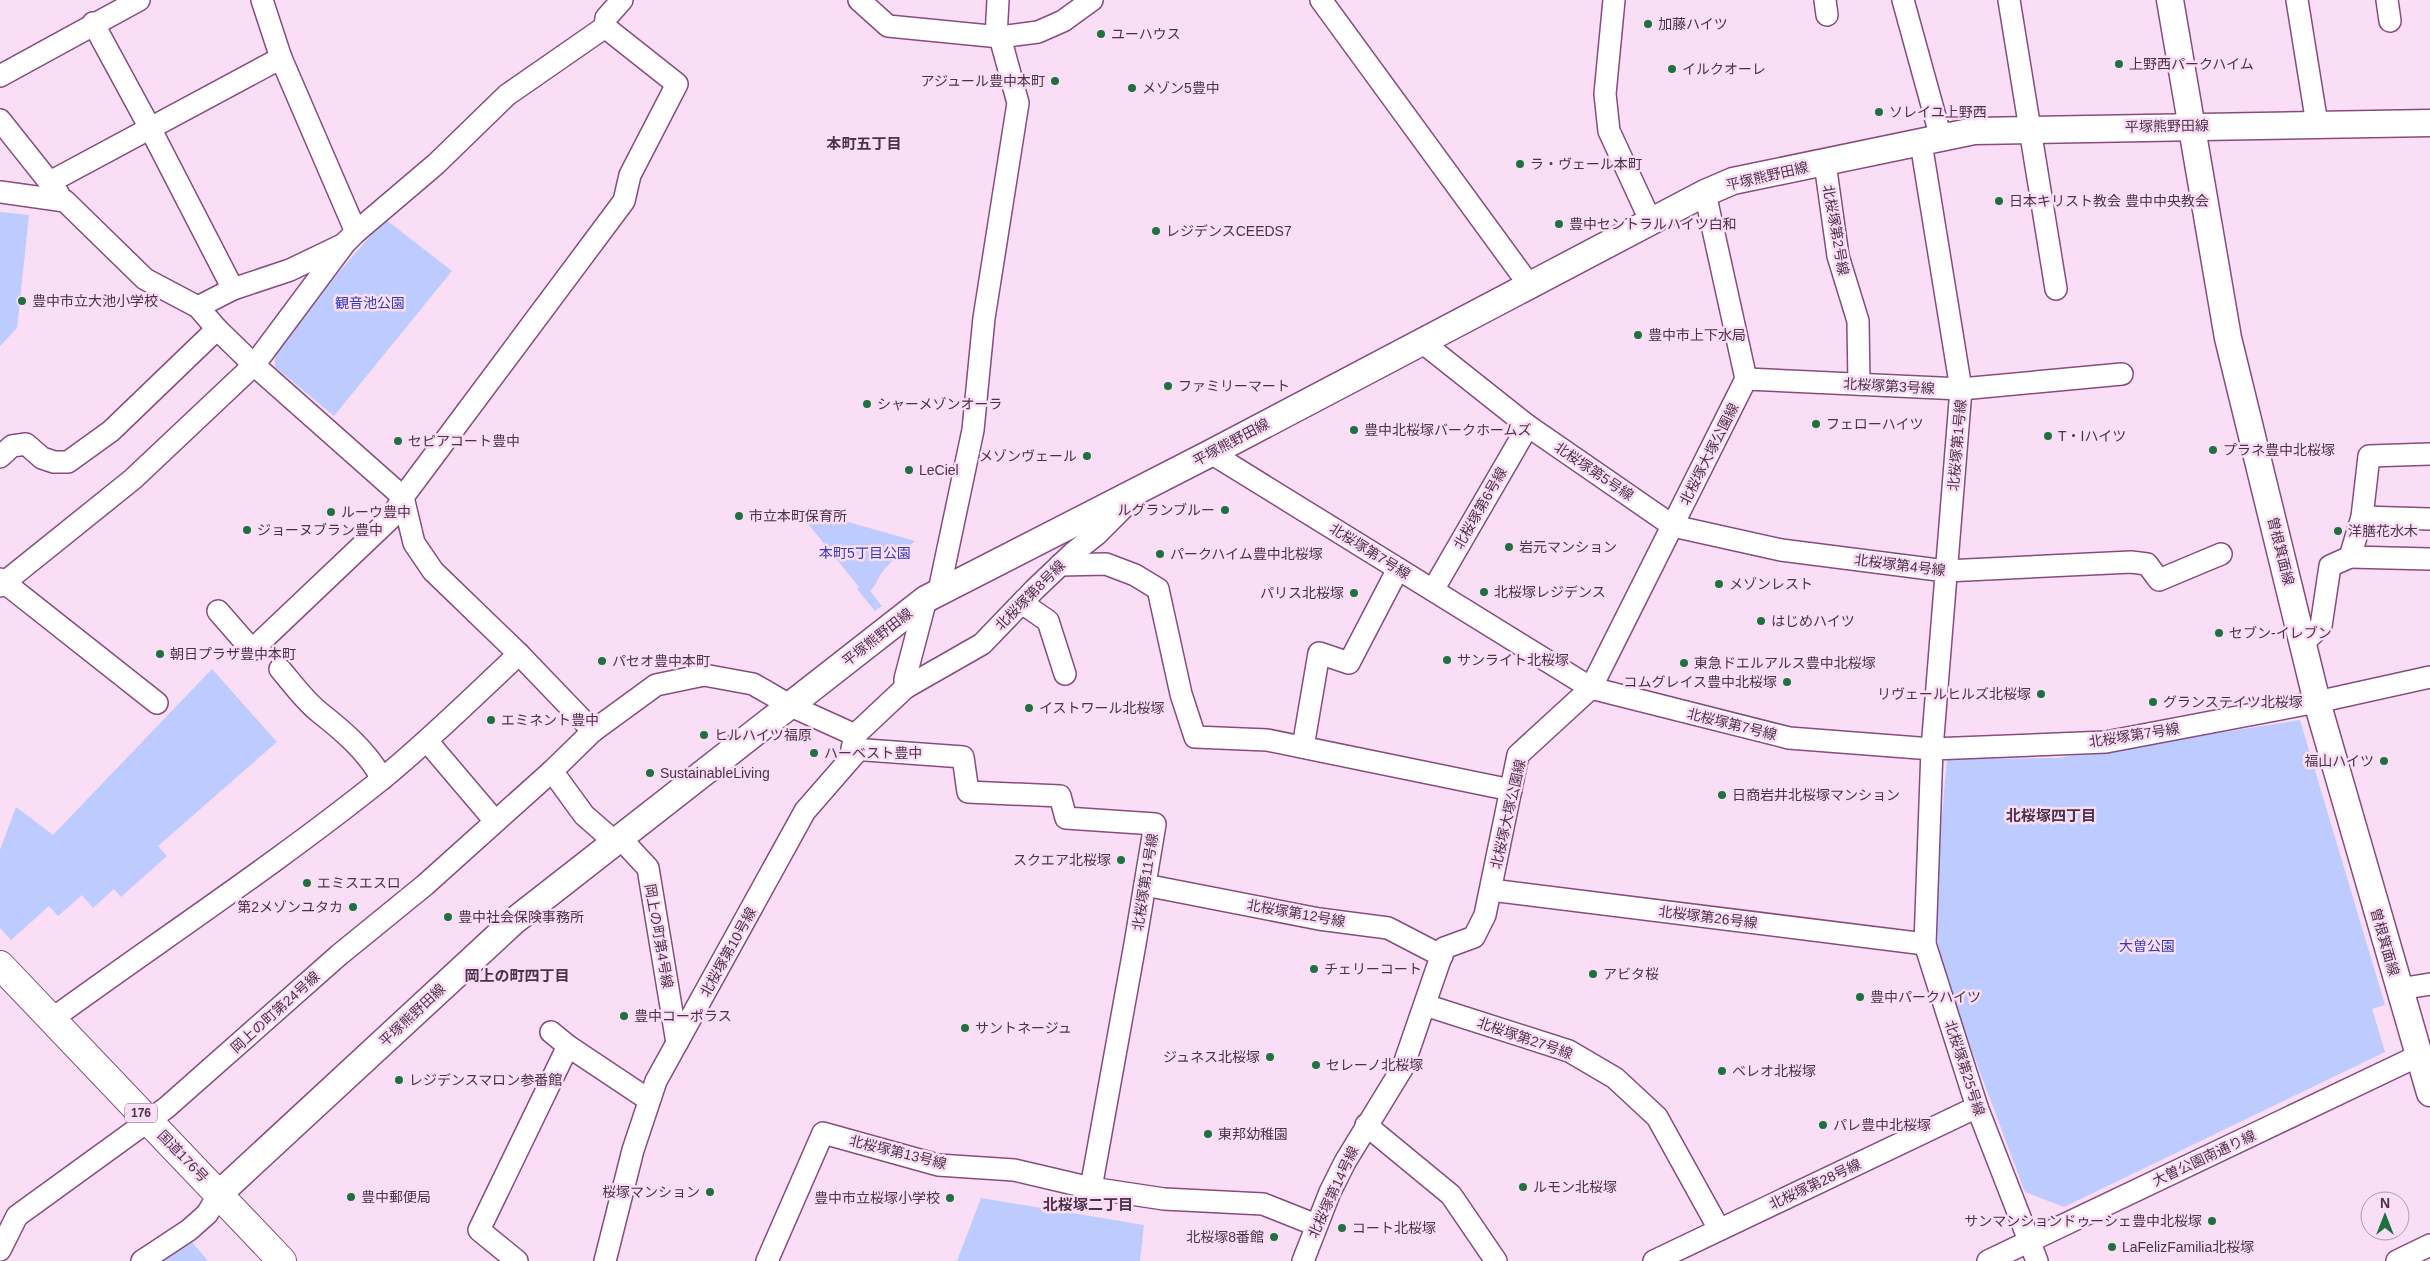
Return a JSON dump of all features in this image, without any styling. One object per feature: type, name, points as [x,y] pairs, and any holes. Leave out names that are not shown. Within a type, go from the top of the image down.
[{"type":"highway","name":"国道176号","points":[[0,965],[282,1261]]},
{"type":"street","points":[[0,76],[93,23],[139,0]]},
{"type":"street","points":[[262,0],[281,58],[350,238]]},
{"type":"street","points":[[157,703],[2,582],[133,479],[254,365],[350,238],[436,164],[507,95],[605,27],[606,18],[622,0]]},
{"type":"street","points":[[859,0],[888,26],[998,37],[1038,32],[1063,21],[1092,0]]},
{"type":"street","points":[[905,688],[905,679],[932,595],[973,430],[984,318],[1018,103],[998,37],[998,0]]},
{"type":"street","points":[[1321,0],[1530,286]]},
{"type":"street","points":[[1614,0],[1605,94],[1609,131],[1651,222]]},
{"type":"street","name":"北桜塚第1号線","points":[[1903,0],[1931,141],[1961,389],[1932,749]]},
{"type":"street","points":[[2009,0],[2056,288]]},
{"type":"street","name":"曽根箕面線","points":[[2170,0],[2190,126],[2228,338],[2304,642],[2317,702],[2430,1093]]},
{"type":"street","points":[[2297,0],[2317,124]]},
{"type":"street","points":[[2386,0],[2390,21]]},
{"type":"street","points":[[93,23],[233,288]]},
{"type":"street","points":[[218,611],[252,650],[392,517],[404,497],[624,201],[630,175],[677,84],[605,27]]},
{"type":"street","points":[[50,182],[281,58]]},
{"type":"street","points":[[0,120],[65,201],[145,279],[198,307],[217,329],[254,365],[404,497],[414,543],[433,571],[519,654],[593,731]]},
{"type":"street","name":"平塚熊野田線","points":[[219,1194],[514,921],[932,595],[1211,453],[1705,193],[1734,181],[1974,131],[2030,128],[2430,122]]},
{"type":"street","name":"北桜塚第2号線","points":[[1825,163],[1838,256],[1858,321],[1859,384]]},
{"type":"street","points":[[0,192],[65,201]]},
{"type":"street","points":[[1705,193],[1746,379]]},
{"type":"street","points":[[198,307],[233,288],[290,270],[350,238]]},
{"type":"street","points":[[0,457],[12,446],[26,444],[42,458],[54,462],[68,462],[111,430],[217,329]]},
{"type":"street","name":"北桜塚第5号線","points":[[1422,342],[1528,426],[1673,526]]},
{"type":"street","name":"北桜塚第3号線","points":[[1746,379],[1961,389],[2122,374]]},
{"type":"street","name":"北桜塚大塚公園線","points":[[1442,956],[1444,948],[1474,937],[1485,915],[1518,755],[1591,688],[1746,379]]},
{"type":"street","name":"北桜塚第6号線","points":[[1433,590],[1528,426]]},
{"type":"street","name":"北桜塚第7号線","points":[[1211,453],[1591,688],[1788,738],[1932,749],[2106,742],[2317,702],[2430,677]]},
{"type":"street","points":[[2350,557],[2362,517],[2369,456],[2430,454]]},
{"type":"street","name":"北桜塚第8号線","points":[[857,742],[905,688],[982,644],[1060,565],[1098,534],[1144,487]]},
{"type":"street","points":[[2362,517],[2430,518]]},
{"type":"street","name":"北桜塚第4号線","points":[[1673,526],[1781,550],[1946,571],[2131,562],[2148,564],[2159,580],[2221,554]]},
{"type":"street","points":[[2304,642],[2321,626],[2330,566],[2350,557],[2430,559]]},
{"type":"street","points":[[1060,565],[1106,564],[1135,575],[1158,589],[1181,694],[1195,737],[1267,740],[1511,790]]},
{"type":"street","points":[[1304,747],[1319,653],[1349,663],[1398,569]]},
{"type":"street","points":[[1022,603],[1048,621],[1064,674]]},
{"type":"street","points":[[52,1019],[250,877],[382,779],[426,741],[519,654]]},
{"type":"street","points":[[280,669],[318,711],[334,721],[376,768],[382,779]]},
{"type":"street","name":"岡上の町第24号線","points":[[0,1250],[17,1216],[166,1108],[338,955],[425,885],[552,771],[593,731],[656,685],[704,675],[752,684],[791,706]]},
{"type":"street","points":[[791,706],[857,742]]},
{"type":"street","points":[[426,741],[495,822]]},
{"type":"street","name":"北桜塚第11号線","points":[[857,742],[963,757],[968,792],[1060,796],[1066,818],[1155,824],[1091,1188]]},
{"type":"street","name":"北桜塚第10号線","points":[[605,1261],[633,1150],[656,1081],[805,811],[857,742]]},
{"type":"street","name":"北桜塚第25号線","points":[[1932,749],[1925,944],[1977,1107],[2037,1261]]},
{"type":"street","name":"岡上の町第4号線","points":[[552,771],[584,815],[618,841],[648,868],[677,1043]]},
{"type":"street","name":"北桜塚第12号線","points":[[1145,885],[1319,918],[1388,928],[1442,956]]},
{"type":"street","name":"北桜塚第26号線","points":[[1490,890],[1925,944]]},
{"type":"street","points":[[1442,956],[1402,1067],[1366,1125],[1451,1195],[1496,1261]]},
{"type":"street","points":[[2399,989],[2430,984]]},
{"type":"street","name":"北桜塚第27号線","points":[[1425,1005],[1569,1051],[1615,1078],[1657,1117],[1719,1229]]},
{"type":"street","points":[[552,1032],[568,1046],[649,1100]]},
{"type":"street","points":[[517,1261],[479,1230],[568,1046]]},
{"type":"street","name":"大曽公園南通り線","points":[[1988,1261],[2420,1055]]},
{"type":"street","name":"北桜塚第28号線","points":[[1654,1261],[1977,1107]]},
{"type":"street","name":"北桜塚第14号線","points":[[1303,1261],[1334,1184],[1366,1125]]},
{"type":"street","name":"北桜塚第13号線","points":[[767,1261],[823,1133],[938,1165],[1014,1170],[1091,1188],[1164,1199],[1263,1204],[1316,1225]]},
{"type":"street","points":[[142,1261],[189,1230],[207,1214],[219,1194]]},
{"type":"street","points":[[2397,1261],[2430,1245]]},
{"type":"green space","points":[[0,212],[29,215],[17,328],[0,346]]},
{"type":"green space","name":"観音池公園","points":[[385,219],[452,271],[334,416],[275,367],[275,356],[334,278]]},
{"type":"green space","name":"本町5丁目公園","points":[[830,510],[845,521],[915,541],[894,559],[870,591],[882,606],[875,611],[857,589],[859,587],[809,525]]},
{"type":"green space","points":[[212,669],[277,742],[158,846],[167,856],[121,897],[114,889],[93,908],[82,895],[58,916],[49,906],[11,940],[0,928],[0,850],[16,807],[53,835]]},
{"type":"green space","name":"大曽公園","points":[[2300,720],[2385,1005],[2372,1009],[2385,1052],[2064,1207],[2025,1192],[1939,963],[1935,895],[1947,759],[2057,758]]},
{"type":"green space","points":[[981,1198],[1144,1225],[1140,1261],[957,1261]]},
{"type":"green space","points":[[191,1241],[208,1261],[159,1261]]},
{"type":"place","name":"加藤ハイツ","points":[[1648,24]]},
{"type":"place","name":"ユーハウス","points":[[1101,34]]},
{"type":"place","name":"上野西パークハイム","points":[[2119,64]]},
{"type":"place","name":"イルクオーレ","points":[[1672,69]]},
{"type":"place","name":"アジュール豊中本町","points":[[1055,81]]},
{"type":"place","name":"メゾン5豊中","points":[[1132,88]]},
{"type":"place","name":"ソレイユ上野西","points":[[1879,112]]},
{"type":"place","name":"ラ・ヴェール本町","points":[[1520,164]]},
{"type":"place","name":"日本キリスト教会 豊中中央教会","points":[[1999,201]]},
{"type":"place","name":"豊中セントラルハイツ白和","points":[[1559,224]]},
{"type":"place","name":"レジデンスCEEDS7","points":[[1156,231]]},
{"type":"place","name":"豊中市立大池小学校","points":[[22,301]]},
{"type":"place","name":"豊中市上下水局","points":[[1638,335]]},
{"type":"place","name":"ファミリーマート","points":[[1168,386]]},
{"type":"place","name":"シャーメゾンオーラ","points":[[867,404]]},
{"type":"place","name":"フェローハイツ","points":[[1816,424]]},
{"type":"place","name":"豊中北桜塚バークホームズ","points":[[1354,430]]},
{"type":"place","name":"T・Iハイツ","points":[[2048,436]]},
{"type":"place","name":"セピアコート豊中","points":[[398,441]]},
{"type":"place","name":"プラネ豊中北桜塚","points":[[2213,450]]},
{"type":"place","name":"メゾンヴェール","points":[[1087,456]]},
{"type":"place","name":"LeCiel","points":[[909,470]]},
{"type":"place","name":"ルグランブルー","points":[[1225,510]]},
{"type":"place","name":"ルーウ豊中","points":[[331,512]]},
{"type":"place","name":"市立本町保育所","points":[[739,516]]},
{"type":"place","name":"ジョーヌブラン豊中","points":[[247,530]]},
{"type":"place","name":"洋膳花水木","points":[[2338,531]]},
{"type":"place","name":"岩元マンション","points":[[1509,547]]},
{"type":"place","name":"パークハイム豊中北桜塚","points":[[1160,554]]},
{"type":"place","name":"メゾンレスト","points":[[1719,584]]},
{"type":"place","name":"北桜塚レジデンス","points":[[1484,592]]},
{"type":"place","name":"パリス北桜塚","points":[[1354,593]]},
{"type":"place","name":"はじめハイツ","points":[[1761,621]]},
{"type":"place","name":"セブン-イレブン","points":[[2219,633]]},
{"type":"place","name":"朝日プラザ豊中本町","points":[[160,654]]},
{"type":"place","name":"サンライト北桜塚","points":[[1447,660]]},
{"type":"place","name":"パセオ豊中本町","points":[[602,661]]},
{"type":"place","name":"東急ドエルアルス豊中北桜塚","points":[[1684,663]]},
{"type":"place","name":"コムグレイス豊中北桜塚","points":[[1787,682]]},
{"type":"place","name":"リヴェールヒルズ北桜塚","points":[[2041,694]]},
{"type":"place","name":"グランステイツ北桜塚","points":[[2153,702]]},
{"type":"place","name":"イストワール北桜塚","points":[[1029,708]]},
{"type":"place","name":"エミネント豊中","points":[[491,720]]},
{"type":"place","name":"ヒルハイツ福原","points":[[704,735]]},
{"type":"place","name":"ハーベスト豊中","points":[[814,753]]},
{"type":"place","name":"福山ハイツ","points":[[2384,761]]},
{"type":"place","name":"SustainableLiving","points":[[650,773]]},
{"type":"place","name":"日商岩井北桜塚マンション","points":[[1722,795]]},
{"type":"place","name":"スクエア北桜塚","points":[[1121,860]]},
{"type":"place","name":"エミスエスロ","points":[[307,883]]},
{"type":"place","name":"第2メゾンユタカ","points":[[353,907]]},
{"type":"place","name":"豊中社会保険事務所","points":[[448,917]]},
{"type":"place","name":"チェリーコート","points":[[1314,969]]},
{"type":"place","name":"アビタ桜","points":[[1593,974]]},
{"type":"place","name":"豊中パークハイツ","points":[[1860,997]]},
{"type":"place","name":"豊中コーポラス","points":[[624,1016]]},
{"type":"place","name":"サントネージュ","points":[[965,1028]]},
{"type":"place","name":"ジュネス北桜塚","points":[[1270,1057]]},
{"type":"place","name":"セレーノ北桜塚","points":[[1316,1065]]},
{"type":"place","name":"ベレオ北桜塚","points":[[1722,1071]]},
{"type":"place","name":"レジデンスマロン参番館","points":[[399,1080]]},
{"type":"place","name":"パレ豊中北桜塚","points":[[1823,1125]]},
{"type":"place","name":"東邦幼稚園","points":[[1208,1134]]},
{"type":"place","name":"ルモン北桜塚","points":[[1523,1187]]},
{"type":"place","name":"桜塚マンション","points":[[710,1192]]},
{"type":"place","name":"豊中郵便局","points":[[351,1197]]},
{"type":"place","name":"豊中市立桜塚小学校","points":[[950,1198]]},
{"type":"place","name":"サンマンションドゥーシェ豊中北桜塚","points":[[2212,1221]]},
{"type":"place","name":"コート北桜塚","points":[[1342,1228]]},
{"type":"place","name":"北桜塚8番館","points":[[1274,1237]]},
{"type":"place","name":"LaFelizFamilia北桜塚","points":[[2112,1247]]},
{"type":"district","name":"本町五丁目","points":[[864,144]]},
{"type":"district","name":"北桜塚四丁目","points":[[2051,816]]},
{"type":"district","name":"岡上の町四丁目","points":[[517,976]]},
{"type":"district","name":"北桜塚二丁目","points":[[1088,1205]]}]
